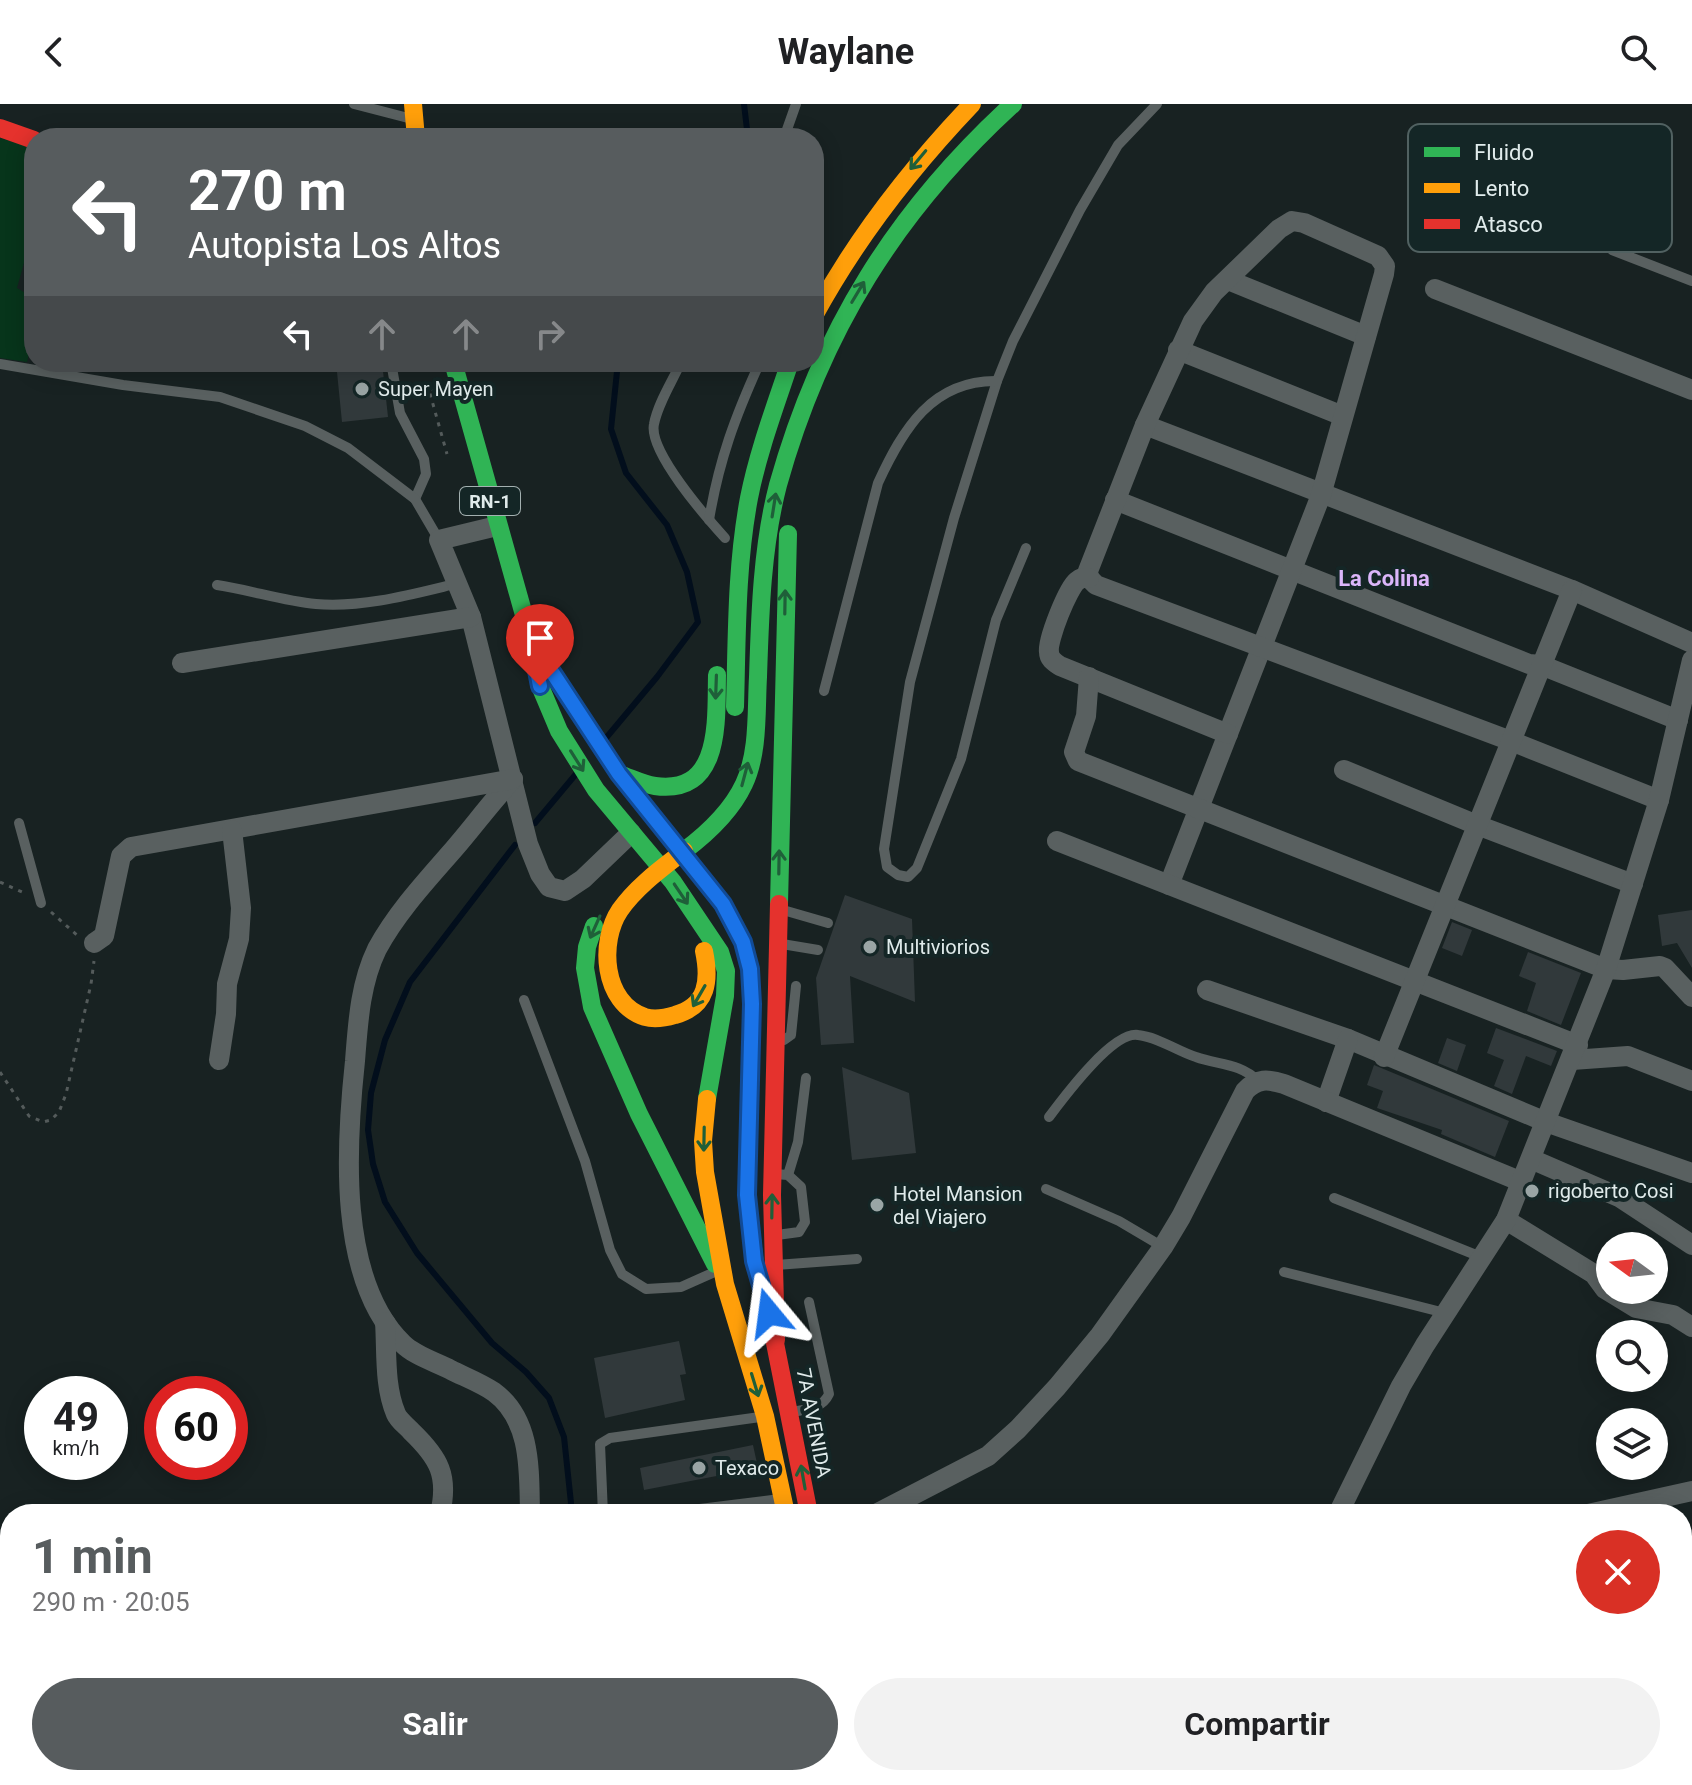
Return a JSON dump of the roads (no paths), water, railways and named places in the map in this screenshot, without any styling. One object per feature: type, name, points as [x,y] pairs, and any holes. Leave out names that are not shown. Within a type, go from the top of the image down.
[{"type":"main road","points":[[824,297],[877,211],[923,154],[972,104]]},
{"type":"main road","points":[[824,360],[854,297],[895,233],[944,171],[1013,104]]},
{"type":"main road","points":[[0,128],[24,136]]},
{"type":"main road","name":"RN-1","points":[[456,372],[531,640],[540,686],[559,731],[596,790],[673,882],[720,952],[726,971],[725,996],[705,1109],[705,1172],[721,1277],[765,1416],[784,1504]]},
{"type":"main road","points":[[721,559],[749,457],[786,372]]},
{"type":"main road","points":[[734,728],[739,578],[749,498],[787,372]]},
{"type":"main road","points":[[721,1277],[606,1043],[592,1007],[586,980],[587,947],[597,920],[620,887],[646,872],[734,805],[745,781],[754,736],[767,546],[776,491],[795,423],[818,372]]},
{"type":"main road","points":[[776,1340],[771,1235],[780,1174],[774,1041],[786,556],[795,477],[821,372]]},
{"type":"main road","name":"RN-1","points":[[531,640],[618,772],[723,904],[743,942],[750,969],[752,1004],[747,1195],[754,1261],[776,1340]]},
{"type":"main road","points":[[618,772],[653,786],[666,787],[685,786],[700,774],[708,760],[715,733],[717,659]]},
{"type":"main road","points":[[697,833],[711,801]]},
{"type":"main road","points":[[646,872],[621,908],[610,931],[605,954],[611,985],[625,1006],[647,1018],[668,1019],[691,1010],[702,998],[707,969],[700,921]]},
{"type":"main road","name":"7A AVENIDA","points":[[776,1340],[807,1504]]},
{"type":"street","points":[[1169,885],[1200,808],[1262,646],[1321,495],[1384,274],[1378,256],[1304,223],[1287,223],[1204,305],[1178,350],[1115,500],[1088,571],[1089,578],[1096,585],[1262,646],[1511,741],[1659,800]]},
{"type":"street","points":[[1228,280],[1366,336]]},
{"type":"street","points":[[1435,289],[1692,390]]},
{"type":"street","points":[[1178,350],[1343,416]]},
{"type":"street","points":[[1145,425],[1572,590],[1692,643]]},
{"type":"street","points":[[1115,500],[1678,720]]},
{"type":"street","points":[[497,526],[439,540],[471,617],[535,865],[554,890],[565,891],[574,887],[631,833]]},
{"type":"street","points":[[1089,578],[1080,579],[1073,586],[1048,647],[1055,663],[1228,734]]},
{"type":"street","points":[[1384,1057],[1572,590]]},
{"type":"street","points":[[182,663],[471,617]]},
{"type":"street","points":[[1343,1504],[1401,1386],[1506,1220],[1522,1182],[1606,969],[1659,800],[1690,682],[1692,660]]},
{"type":"street","points":[[1089,677],[1086,716],[1074,752],[1076,759],[1606,969],[1660,966],[1692,997]]},
{"type":"street","points":[[1344,770],[1633,884]]},
{"type":"street","points":[[94,943],[104,936],[125,850],[513,779]]},
{"type":"street","points":[[513,779],[404,907],[377,950],[361,994],[351,1102],[349,1198],[355,1240],[367,1284],[385,1322],[405,1346],[493,1392],[511,1408],[522,1426],[530,1504]]},
{"type":"street","points":[[219,1060],[227,984],[239,939],[241,908],[232,830]]},
{"type":"street","points":[[1057,841],[1415,980],[1575,1052],[1645,1060],[1692,1081]]},
{"type":"street","points":[[1207,990],[1348,1039],[1384,1057],[1546,1122],[1692,1173]]},
{"type":"street","points":[[1326,1102],[1348,1039]]},
{"type":"street","points":[[896,1504],[966,1469],[1003,1444],[1057,1387],[1100,1335],[1163,1247],[1245,1091],[1258,1081],[1273,1081],[1522,1182]]},
{"type":"street","points":[[1531,1159],[1619,1197],[1692,1245]]},
{"type":"street","points":[[1506,1220],[1594,1274],[1605,1289],[1636,1308],[1673,1315],[1692,1327]]},
{"type":"street","points":[[385,1322],[390,1392],[396,1417],[430,1450],[439,1464],[445,1493],[442,1504]]},
{"type":"street","points":[[1633,1504],[1692,1491]]},
{"type":"lane","points":[[354,104],[414,121]]},
{"type":"lane","points":[[788,128],[796,104]]},
{"type":"lane","points":[[1026,548],[996,620],[955,773],[917,868],[908,877],[898,875],[887,867],[884,849],[910,682],[954,518],[997,381],[1013,341],[1080,210],[1118,145],[1157,104]]},
{"type":"lane","points":[[1617,252],[1692,281]]},
{"type":"lane","points":[[0,364],[24,368]]},
{"type":"lane","points":[[47,372],[202,394],[241,403],[328,436],[415,499],[439,540]]},
{"type":"lane","points":[[393,372],[400,413],[424,459],[426,474],[415,499]]},
{"type":"lane","points":[[677,372],[653,427],[656,447],[725,538]]},
{"type":"lane","points":[[709,520],[717,471],[734,419],[755,372]]},
{"type":"lane","points":[[824,691],[875,494],[890,457],[907,430],[943,393],[961,384],[997,381]]},
{"type":"lane","points":[[217,585],[315,604],[338,605],[396,598],[459,583]]},
{"type":"lane","points":[[19,823],[41,903]]},
{"type":"lane","points":[[778,909],[828,923]]},
{"type":"lane","points":[[776,944],[818,950]]},
{"type":"lane","points":[[774,1041],[782,1041],[791,1035],[796,986]]},
{"type":"lane","points":[[524,1000],[585,1161],[610,1250],[622,1274],[646,1289],[681,1287],[721,1277]]},
{"type":"lane","points":[[1049,1117],[1113,1045],[1132,1034],[1148,1037],[1196,1057],[1230,1064],[1258,1081]]},
{"type":"lane","points":[[771,1235],[799,1232],[805,1222],[803,1193],[798,1182],[780,1174],[798,1142],[806,1078]]},
{"type":"lane","points":[[1046,1189],[1119,1221],[1163,1247]]},
{"type":"lane","points":[[1334,1198],[1481,1257]]},
{"type":"lane","points":[[774,1265],[857,1259]]},
{"type":"lane","points":[[1284,1272],[1445,1313]]},
{"type":"lane","points":[[790,1412],[825,1403],[829,1394],[809,1302]]},
{"type":"lane","points":[[603,1504],[600,1444],[610,1438],[765,1416]]},
{"type":"waterway","points":[[744,104],[747,128]]},
{"type":"waterway","points":[[606,738],[698,622],[687,572],[667,525],[626,473],[611,429],[617,372]]},
{"type":"waterway","points":[[535,823],[576,774]]},
{"type":"waterway","points":[[515,845],[410,982],[385,1040],[371,1093],[368,1130],[373,1164],[385,1202],[417,1253],[492,1343],[526,1372],[549,1398],[564,1437],[571,1504]]},
{"type":"place","name":"Super Mayen","points":[[362,389]]},
{"type":"place","name":"Multiviorios","points":[[870,947]]},
{"type":"place","name":"rigoberto Cosi","points":[[1532,1191]]},
{"type":"place","name":"Hotel Mansion del Viajero","points":[[877,1205]]},
{"type":"place","name":"Texaco","points":[[699,1468]]},
{"type":"district","name":"La Colina","points":[[1384,578]]}]
